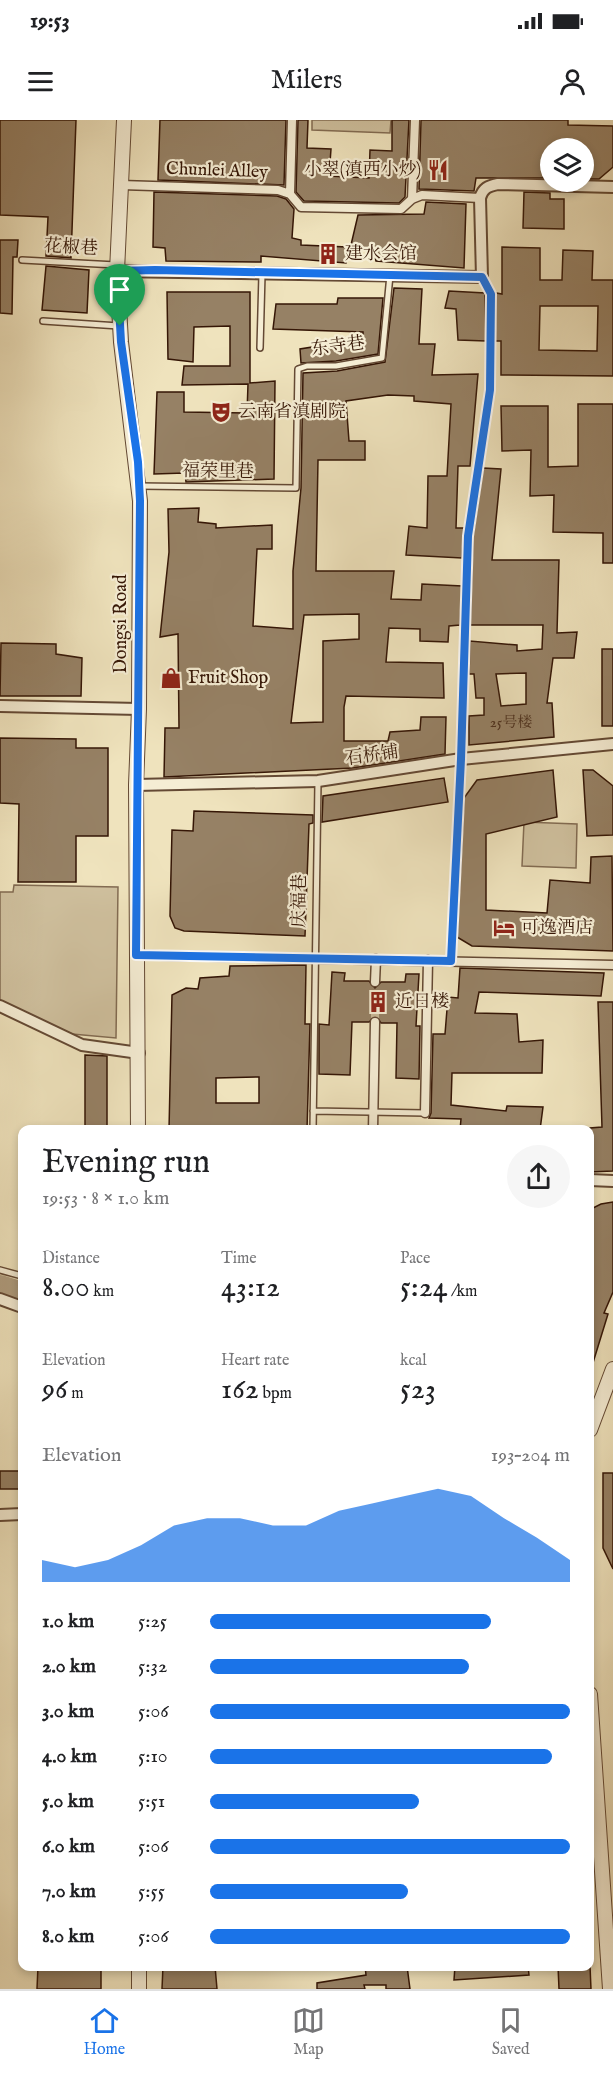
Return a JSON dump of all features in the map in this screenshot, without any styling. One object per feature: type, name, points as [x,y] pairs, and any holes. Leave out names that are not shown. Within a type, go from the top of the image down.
[{"type":"street","name":"Dongsi Road","points":[[124,120],[117,268],[120,326],[139,486],[139,709],[136,786],[138,1125]]},
{"type":"street","points":[[290,194],[292,120]]},
{"type":"street","points":[[412,199],[415,120]]},
{"type":"street","points":[[117,268],[482,277],[480,198],[482,191],[498,184],[613,187]]},
{"type":"street","name":"Chunlei Alley","points":[[121,185],[278,190],[290,194],[301,207],[322,208],[401,209],[412,199],[422,195],[480,198]]},
{"type":"street","points":[[0,706],[139,709]]},
{"type":"street","name":"石桥铺","points":[[136,786],[318,781],[461,759],[613,744]]},
{"type":"street","points":[[136,955],[613,964]]},
{"type":"street","points":[[375,982],[376,959]]},
{"type":"street","points":[[425,1113],[428,960]]},
{"type":"street","points":[[0,1006],[82,1045],[139,1053]]},
{"type":"street","points":[[373,1125],[375,1022]]},
{"type":"street","points":[[594,1180],[613,1181]]},
{"type":"street","points":[[0,1299],[18,1306]]},
{"type":"street","points":[[594,1419],[613,1369]]},
{"type":"street","points":[[0,1515],[18,1514]]},
{"type":"street","points":[[594,1753],[610,1989]]},
{"type":"street","points":[[139,1971],[139,1989]]},
{"type":"lane","name":"花椒巷","points":[[22,260],[117,268]]},
{"type":"lane","points":[[260,348],[262,272]]},
{"type":"lane","name":"东寺巷","points":[[296,488],[298,369],[307,366],[336,366],[382,358],[390,275]]},
{"type":"lane","points":[[451,961],[461,759],[468,536],[490,390],[491,294],[482,277]]},
{"type":"lane","points":[[43,321],[120,326]]},
{"type":"lane","name":"福荣里巷","points":[[139,486],[296,488]]},
{"type":"lane","name":"庆福巷","points":[[313,1125],[313,958],[318,781]]},
{"type":"lane","points":[[313,1111],[425,1113]]},
{"type":"lane","points":[[0,1270],[18,1275]]},
{"type":"shaded area","points":[[312,120],[391,120],[390,133],[312,130]]},
{"type":"shaded area","points":[[524,822],[577,824],[576,868],[522,866]]},
{"type":"shaded area","points":[[14,885],[118,887],[116,1038],[72,1034],[0,1001],[0,892],[13,892]]},
{"type":"building","points":[[0,120],[76,120],[71,258],[46,256],[48,217],[0,215]]},
{"type":"building","points":[[160,120],[286,120],[284,185],[158,180]]},
{"type":"building","points":[[298,120],[308,120],[307,148],[331,149],[329,176],[369,178],[370,150],[392,151],[392,120],[409,120],[405,197],[399,203],[304,201],[296,192]]},
{"type":"building","points":[[421,120],[568,120],[568,125],[613,126],[613,167],[599,179],[594,179],[594,138],[540,138],[540,178],[476,178],[474,191],[419,189]]},
{"type":"building","points":[[154,192],[277,196],[286,199],[294,209],[292,238],[301,240],[301,245],[347,247],[346,263],[261,256],[261,262],[166,261],[165,248],[153,247]]},
{"type":"building","points":[[524,192],[550,193],[550,199],[564,199],[564,229],[523,228]]},
{"type":"building","points":[[426,202],[466,204],[464,268],[376,261],[373,251],[350,249],[358,215],[424,214]]},
{"type":"building","points":[[0,240],[18,240],[17,257],[13,257],[12,314],[0,313]]},
{"type":"building","points":[[502,247],[540,248],[540,280],[562,280],[563,250],[593,251],[592,280],[613,280],[613,376],[501,375],[501,341],[495,341],[496,293],[502,294]],"holes":[[[540,306],[598,306],[597,351],[539,350]]]},
{"type":"building","points":[[46,266],[89,270],[87,313],[42,310]]},
{"type":"building","points":[[394,288],[422,289],[419,344],[435,344],[432,375],[478,374],[470,466],[458,466],[456,528],[464,528],[462,558],[406,555],[409,526],[427,528],[428,476],[447,476],[451,404],[414,401],[414,396],[388,395],[346,401],[349,441],[365,441],[365,460],[318,460],[316,571],[394,571],[391,599],[421,600],[422,584],[462,586],[460,625],[449,626],[448,642],[420,641],[420,629],[389,628],[386,662],[443,663],[444,698],[346,696],[344,707],[344,741],[388,741],[390,732],[420,730],[421,717],[446,717],[445,754],[353,768],[164,777],[165,728],[179,728],[178,634],[160,637],[169,552],[168,509],[199,508],[198,522],[216,524],[216,528],[272,525],[272,549],[257,549],[253,626],[293,629],[293,571],[301,488],[303,373],[337,371],[385,362]],"holes":[[[359,614],[359,639],[323,641],[323,722],[291,723],[304,615]]]},
{"type":"building","points":[[449,291],[485,293],[486,341],[458,340],[456,309],[445,308]]},
{"type":"building","points":[[167,292],[250,292],[250,383],[275,381],[274,479],[186,482],[185,473],[154,474],[157,392],[184,392],[184,412],[247,413],[248,384],[182,385],[184,366],[230,366],[230,326],[194,327],[193,362],[168,359]]},
{"type":"building","points":[[338,298],[383,298],[378,354],[336,361],[301,363],[300,349],[363,339],[363,332],[273,329],[276,304],[337,304]]},
{"type":"building","points":[[578,404],[613,404],[613,563],[603,563],[603,533],[553,532],[554,495],[530,496],[531,450],[502,451],[501,406],[548,406],[548,467],[578,466]]},
{"type":"building","points":[[483,468],[501,469],[492,560],[559,560],[557,633],[577,632],[574,658],[553,658],[547,703],[552,703],[554,737],[469,745],[469,716],[484,715],[484,698],[476,698],[474,674],[469,674],[470,641],[517,645],[517,651],[542,649],[543,625],[470,625],[473,536]],"holes":[[[526,673],[526,704],[501,706],[496,674]]]},
{"type":"building","points":[[1,643],[56,644],[56,654],[82,658],[81,696],[0,696]]},
{"type":"building","points":[[602,649],[613,649],[613,726],[602,726]]},
{"type":"building","points":[[0,738],[76,739],[76,748],[108,748],[108,836],[76,836],[76,882],[18,882],[19,804],[0,803]]},
{"type":"building","points":[[553,770],[557,817],[486,834],[486,910],[547,913],[550,880],[590,883],[591,857],[612,856],[613,951],[472,946],[457,937],[464,798],[477,780]]},
{"type":"building","points":[[583,770],[593,770],[613,786],[613,835],[587,836]]},
{"type":"building","points":[[444,778],[448,802],[322,822],[323,796]]},
{"type":"building","points":[[194,811],[313,815],[313,823],[309,824],[305,936],[184,931],[175,928],[170,916],[172,830],[193,831]]},
{"type":"building","points":[[306,965],[305,1024],[310,1024],[307,1125],[169,1125],[172,995],[186,988],[198,989],[200,978],[229,976],[230,966]],"holes":[[[259,1077],[259,1103],[216,1103],[216,1078]]]},
{"type":"building","points":[[460,968],[604,973],[601,996],[479,992],[475,1013],[517,1014],[519,1042],[543,1040],[542,1073],[452,1073],[451,1105],[506,1111],[507,1106],[543,1107],[541,1125],[460,1125],[461,1119],[429,1118],[433,1034],[445,1034],[448,997],[458,998]]},
{"type":"building","points":[[332,972],[345,973],[344,981],[369,981],[375,988],[381,982],[405,982],[406,974],[419,974],[416,1026],[420,1026],[419,1079],[396,1078],[397,1023],[381,1023],[376,1016],[369,1022],[352,1022],[350,1075],[319,1074],[319,1024],[329,1025]]},
{"type":"building","points":[[598,1002],[613,1002],[613,1171],[594,1172],[594,1128],[602,1127]]},
{"type":"building","points":[[85,1055],[107,1056],[107,1125],[85,1125]]},
{"type":"building","points":[[613,1202],[613,1292],[604,1313],[608,1314],[594,1360],[594,1208]]},
{"type":"building","points":[[0,1471],[18,1471],[18,1489],[0,1489]]},
{"type":"building","points":[[603,1473],[613,1473],[613,1569],[603,1548]]},
{"type":"building","points":[[38,1971],[101,1971],[101,1989],[37,1989]]},
{"type":"building","points":[[163,1971],[215,1971],[217,1989],[162,1989]]},
{"type":"building","points":[[366,1971],[408,1971],[410,1989],[386,1989],[386,1985],[364,1985],[365,1989],[317,1989],[317,1983],[366,1975]]},
{"type":"building","points":[[455,1971],[529,1971],[529,1975],[454,1980]]},
{"type":"building","points":[[558,1971],[590,1971],[591,1989],[559,1989]]},
{"type":"waterway","points":[[0,1287],[18,1293]]},
{"type":"tunnel","points":[[375,982],[375,1022]]},
{"type":"place","name":"小翠(滇西小炒)","points":[[438,170]]},
{"type":"place","name":"建水会馆","points":[[328,254]]},
{"type":"place","name":"云南省滇剧院","points":[[221,412]]},
{"type":"place","name":"Fruit Shop","points":[[171,678]]},
{"type":"place","name":"可逸酒店","points":[[504,928]]},
{"type":"place","name":"近日楼","points":[[378,1002]]},
{"type":"route","points":[[117,271],[482,277],[491,294],[490,390],[468,536],[461,759],[451,961],[136,955],[140,501],[138,462],[120,326],[117,271]]}]
